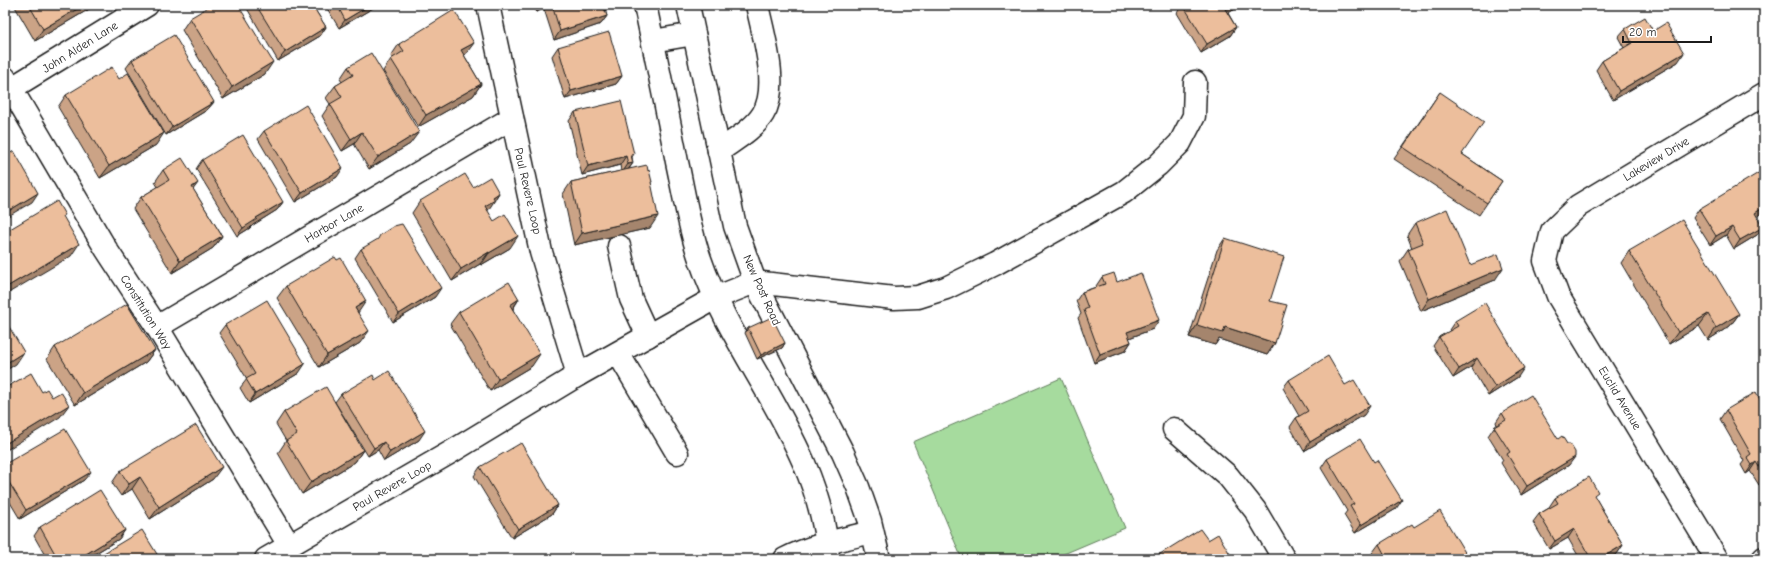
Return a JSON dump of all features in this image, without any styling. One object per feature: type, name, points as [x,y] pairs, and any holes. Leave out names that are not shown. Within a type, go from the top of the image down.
[{"type":"street","name":"John Alden Lane","points":[[9,83],[147,5]]},
{"type":"street","name":"Paul Revere Loop","points":[[488,5],[542,252],[578,375]]},
{"type":"street","points":[[645,5],[689,217],[699,258],[715,298],[804,461],[818,500],[828,551]]},
{"type":"street","name":"New Post Road","points":[[688,5],[735,226],[755,282],[843,453],[858,487],[879,559]]},
{"type":"street","points":[[719,151],[748,130],[764,113],[770,95],[770,74],[757,5]]},
{"type":"street","points":[[653,41],[694,34]]},
{"type":"street","points":[[755,282],[894,298],[918,297],[946,288],[995,264],[1124,192],[1158,165],[1180,143],[1194,116],[1195,82]]},
{"type":"street","name":"Constitution Way","points":[[9,83],[106,249],[157,327],[289,545]]},
{"type":"street","name":"Lakeview Drive","points":[[1552,230],[1578,206],[1764,94]]},
{"type":"street","name":"Harbor Lane","points":[[157,327],[512,118]]},
{"type":"street","name":"Euclid Avenue","points":[[1552,230],[1545,261],[1558,296],[1717,559]]},
{"type":"street","points":[[619,246],[631,299],[648,336]]},
{"type":"street","name":"Paul Revere Loop","points":[[266,559],[451,452],[578,375],[715,298],[755,282]]},
{"type":"street","points":[[618,353],[677,453]]},
{"type":"street","points":[[1174,430],[1228,476],[1255,510],[1284,559]]},
{"type":"street","points":[[785,559],[798,553],[828,551],[872,532]]},
{"type":"green space","points":[[1061,378],[1125,528],[1052,559],[962,559],[913,442]]},
{"type":"building","points":[[29,5],[84,5],[43,29]]},
{"type":"building","points":[[212,5],[238,5],[273,62],[232,87],[190,18]]},
{"type":"building","points":[[256,5],[312,5],[326,27],[285,52]]},
{"type":"building","points":[[337,5],[370,5],[345,20]]},
{"type":"building","points":[[552,5],[603,5],[607,16],[560,31]]},
{"type":"building","points":[[1183,5],[1233,5],[1225,9],[1236,27],[1207,44]]},
{"type":"building","points":[[454,10],[474,43],[461,50],[481,84],[426,115],[391,59],[404,51],[399,44]]},
{"type":"building","points":[[1645,17],[1653,31],[1666,23],[1684,53],[1619,91],[1602,61],[1632,43],[1625,29]]},
{"type":"building","points":[[609,32],[622,76],[571,91],[558,47]]},
{"type":"building","points":[[174,35],[214,102],[172,127],[132,60]]},
{"type":"building","points":[[371,53],[419,132],[378,157],[362,132],[351,139],[330,104],[342,97],[335,86],[353,75],[348,67]]},
{"type":"building","points":[[112,67],[119,79],[128,73],[164,133],[109,166],[66,95]]},
{"type":"building","points":[[1440,92],[1484,122],[1462,154],[1502,181],[1487,203],[1403,147]]},
{"type":"building","points":[[621,101],[634,154],[631,155],[633,163],[628,164],[626,156],[588,166],[575,112]]},
{"type":"building","points":[[306,105],[343,168],[302,193],[264,131]]},
{"type":"building","points":[[5,126],[9,132],[5,135]]},
{"type":"building","points":[[243,135],[283,202],[256,218],[257,219],[243,228],[202,160]]},
{"type":"building","points":[[14,151],[38,193],[5,213],[5,156]]},
{"type":"building","points":[[182,158],[198,183],[192,187],[222,236],[180,261],[141,197],[169,180],[163,170]]},
{"type":"building","points":[[647,165],[652,182],[658,216],[582,233],[571,182]]},
{"type":"building","points":[[1760,172],[1764,178],[1764,207],[1755,213],[1763,227],[1740,240],[1732,227],[1716,236],[1699,209]]},
{"type":"building","points":[[465,174],[473,187],[490,177],[499,193],[493,197],[495,200],[485,206],[494,221],[505,214],[518,236],[461,269],[420,201]]},
{"type":"building","points":[[57,201],[65,215],[63,216],[79,244],[5,288],[5,232]]},
{"type":"building","points":[[1447,209],[1470,265],[1498,254],[1503,268],[1429,299],[1408,249],[1423,243],[1415,223]]},
{"type":"building","points":[[1682,220],[1739,314],[1716,328],[1708,314],[1678,332],[1629,251]]},
{"type":"building","points":[[402,224],[441,288],[399,314],[361,249],[378,239],[380,235],[394,226]]},
{"type":"building","points":[[1225,238],[1284,257],[1270,301],[1287,305],[1275,343],[1225,327],[1223,333],[1197,325]]},
{"type":"building","points":[[335,257],[337,260],[341,258],[366,301],[355,308],[369,331],[327,355],[286,286]]},
{"type":"building","points":[[1114,273],[1117,282],[1141,273],[1159,320],[1127,332],[1131,342],[1100,354],[1084,310],[1088,308],[1082,292],[1105,284],[1102,277]]},
{"type":"building","points":[[509,282],[519,299],[510,305],[540,354],[498,379],[459,312]]},
{"type":"building","points":[[267,300],[305,364],[255,394],[246,379],[255,374],[225,325]]},
{"type":"building","points":[[1485,303],[1524,368],[1495,387],[1477,358],[1459,369],[1439,337],[1458,326],[1455,321]]},
{"type":"building","points":[[127,304],[155,350],[83,393],[55,347]]},
{"type":"building","points":[[772,317],[785,343],[761,355],[748,328]]},
{"type":"building","points":[[5,320],[24,352],[5,364]]},
{"type":"building","points":[[1328,356],[1345,385],[1354,380],[1370,406],[1310,442],[1296,418],[1308,411],[1289,380]]},
{"type":"building","points":[[389,371],[425,431],[390,452],[384,442],[374,448],[341,394],[373,375],[375,380]]},
{"type":"building","points":[[31,373],[42,392],[47,389],[52,397],[61,392],[69,405],[5,444],[5,388]]},
{"type":"building","points":[[326,387],[363,450],[311,482],[286,441],[297,434],[284,412]]},
{"type":"building","points":[[1756,392],[1764,407],[1764,475],[1756,462],[1752,465],[1747,457],[1751,454],[1726,410]]},
{"type":"building","points":[[1531,395],[1558,439],[1562,436],[1567,444],[1570,444],[1575,452],[1575,457],[1527,486],[1507,454],[1510,452],[1494,427],[1506,420],[1502,413]]},
{"type":"building","points":[[196,425],[222,467],[159,507],[140,477],[129,484],[120,471]]},
{"type":"building","points":[[65,429],[91,472],[26,510],[5,476],[5,464]]},
{"type":"building","points":[[1360,439],[1374,462],[1377,460],[1402,500],[1361,525],[1350,506],[1354,504],[1327,459]]},
{"type":"building","points":[[521,443],[558,505],[518,529],[480,467]]},
{"type":"building","points":[[1589,477],[1598,492],[1594,495],[1623,545],[1600,559],[1591,559],[1574,529],[1555,541],[1539,514],[1558,503],[1555,498]]},
{"type":"building","points":[[100,490],[125,530],[78,559],[58,559],[40,527]]},
{"type":"building","points":[[1440,511],[1469,559],[1387,559],[1379,544],[1412,524],[1414,527]]},
{"type":"building","points":[[1200,529],[1208,540],[1218,534],[1233,559],[1152,559]]},
{"type":"building","points":[[142,530],[160,559],[94,559]]}]
